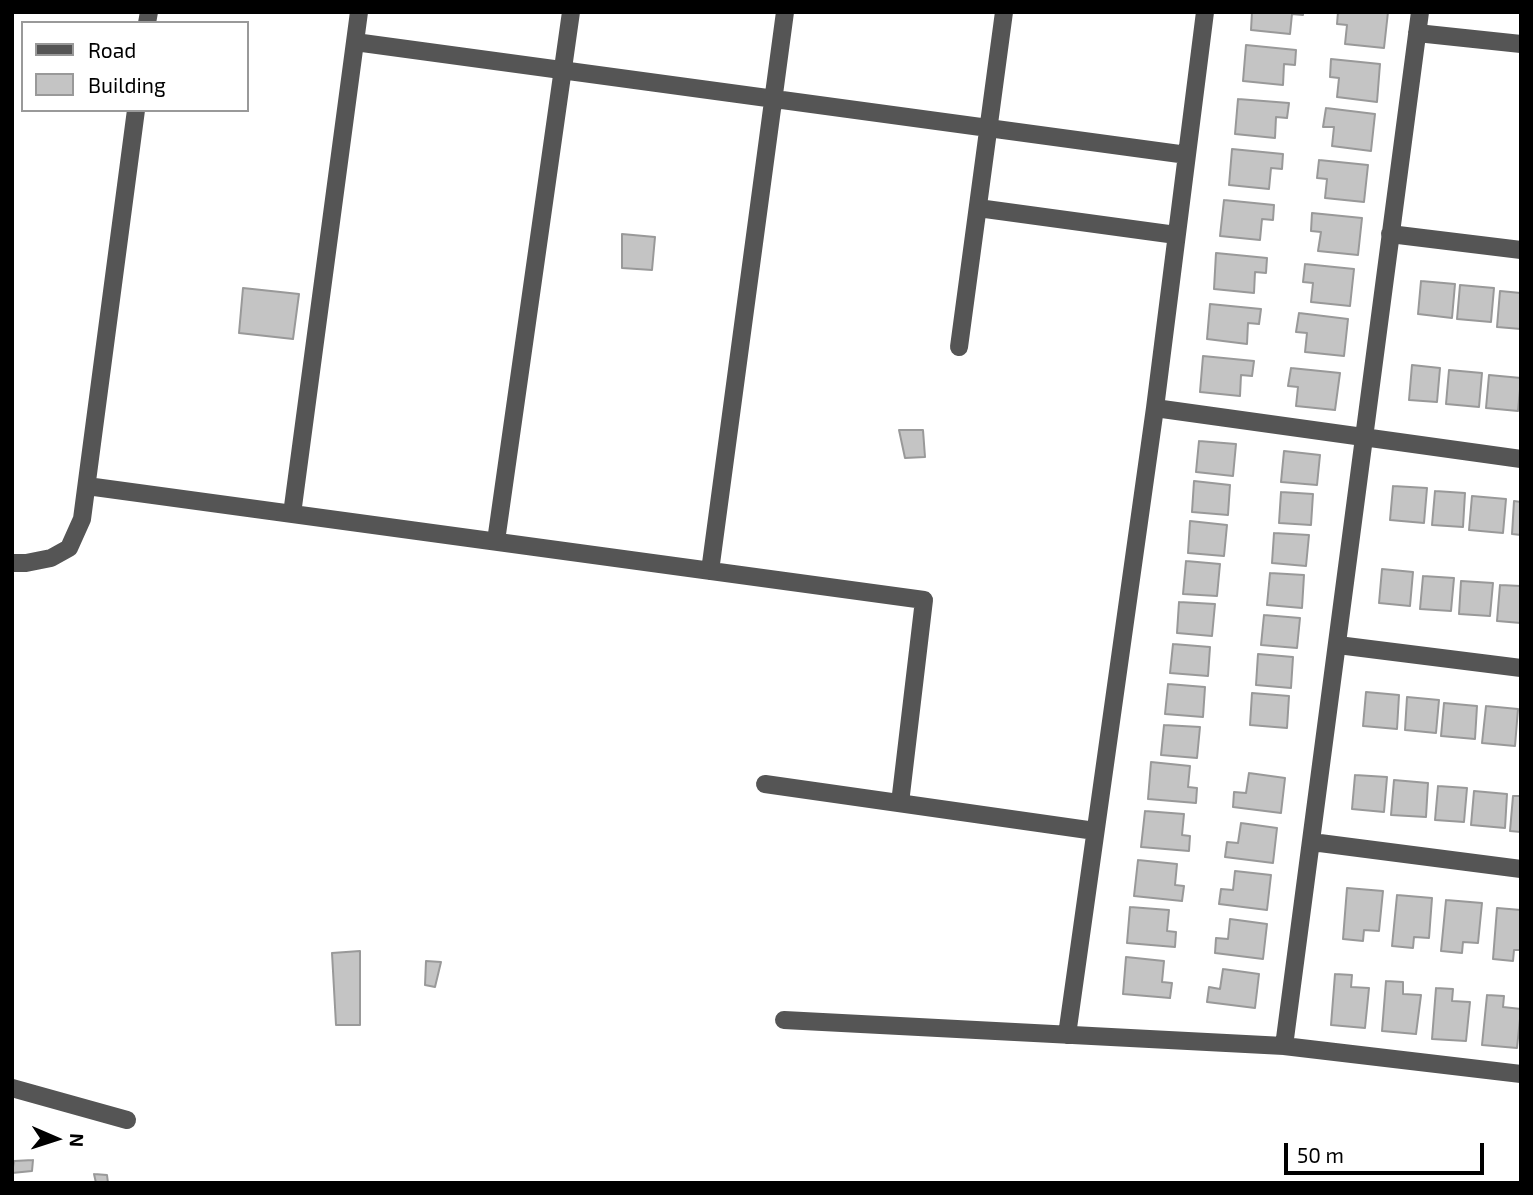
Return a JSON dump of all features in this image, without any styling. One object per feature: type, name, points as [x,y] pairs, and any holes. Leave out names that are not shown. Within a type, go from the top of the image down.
[{"type":"street","points":[[292,514],[359,12]]},
{"type":"street","points":[[496,541],[571,12]]},
{"type":"street","points":[[710,570],[785,12]]},
{"type":"street","points":[[959,348],[1004,12]]},
{"type":"street","points":[[1067,1035],[1155,408],[1205,12]]},
{"type":"street","points":[[1284,1046],[1366,439],[1420,12]]},
{"type":"street","points":[[1417,33],[1521,44]]},
{"type":"street","points":[[355,42],[1187,155]]},
{"type":"street","points":[[12,562],[26,563],[51,558],[69,548],[82,519],[136,112]]},
{"type":"street","points":[[978,208],[1176,235]]},
{"type":"street","points":[[1390,234],[1521,250]]},
{"type":"street","points":[[1155,408],[1521,459]]},
{"type":"street","points":[[87,486],[924,600],[900,803]]},
{"type":"street","points":[[1338,645],[1521,668]]},
{"type":"street","points":[[765,784],[1095,831]]},
{"type":"street","points":[[1311,842],[1521,869]]},
{"type":"street","points":[[783,1020],[1284,1046],[1521,1074]]},
{"type":"street","points":[[12,1088],[127,1120]]},
{"type":"building","points":[[1252,12],[1303,12],[1303,15],[1292,14],[1290,34],[1251,30]]},
{"type":"building","points":[[1338,12],[1388,12],[1384,48],[1345,44],[1347,25],[1337,24]]},
{"type":"building","points":[[1246,45],[1296,50],[1295,65],[1284,64],[1283,85],[1243,81]]},
{"type":"building","points":[[1331,59],[1380,64],[1377,102],[1337,97],[1339,78],[1330,77]]},
{"type":"building","points":[[1238,99],[1289,103],[1287,118],[1276,117],[1275,138],[1235,134]]},
{"type":"building","points":[[1326,108],[1375,114],[1371,151],[1332,146],[1334,127],[1323,127]]},
{"type":"building","points":[[1232,149],[1283,154],[1282,169],[1271,168],[1269,189],[1229,185]]},
{"type":"building","points":[[1319,160],[1368,165],[1364,202],[1325,198],[1327,179],[1317,178]]},
{"type":"building","points":[[1224,200],[1274,205],[1273,220],[1262,219],[1260,240],[1220,236]]},
{"type":"building","points":[[1312,213],[1362,218],[1358,255],[1318,251],[1321,232],[1311,231]]},
{"type":"building","points":[[622,234],[655,237],[652,270],[622,268]]},
{"type":"building","points":[[1216,253],[1267,258],[1266,273],[1255,272],[1254,293],[1214,289]]},
{"type":"building","points":[[1305,264],[1354,269],[1350,306],[1311,302],[1313,283],[1303,282]]},
{"type":"building","points":[[1421,281],[1455,284],[1452,318],[1418,314]]},
{"type":"building","points":[[1460,285],[1494,288],[1491,322],[1457,319]]},
{"type":"building","points":[[243,288],[299,294],[293,339],[239,333]]},
{"type":"building","points":[[1500,291],[1521,293],[1521,329],[1497,327]]},
{"type":"building","points":[[1210,304],[1261,309],[1259,324],[1248,323],[1247,344],[1207,339]]},
{"type":"building","points":[[1299,313],[1348,319],[1344,356],[1305,352],[1307,333],[1296,332]]},
{"type":"building","points":[[1203,356],[1254,361],[1252,376],[1241,375],[1240,396],[1200,392]]},
{"type":"building","points":[[1412,365],[1440,368],[1437,402],[1409,400]]},
{"type":"building","points":[[1291,368],[1340,373],[1335,410],[1296,406],[1298,387],[1288,386]]},
{"type":"building","points":[[1449,370],[1482,373],[1479,407],[1446,404]]},
{"type":"building","points":[[1489,375],[1521,378],[1518,411],[1486,408]]},
{"type":"building","points":[[899,430],[923,430],[925,457],[905,458]]},
{"type":"building","points":[[1199,441],[1236,444],[1233,476],[1196,472]]},
{"type":"building","points":[[1284,451],[1320,455],[1317,485],[1281,482]]},
{"type":"building","points":[[1194,481],[1230,485],[1228,515],[1192,512]]},
{"type":"building","points":[[1393,486],[1427,488],[1424,523],[1390,520]]},
{"type":"building","points":[[1435,491],[1465,493],[1463,527],[1432,525]]},
{"type":"building","points":[[1281,492],[1313,494],[1311,525],[1279,523]]},
{"type":"building","points":[[1472,496],[1506,499],[1503,533],[1469,530]]},
{"type":"building","points":[[1514,501],[1521,502],[1521,535],[1512,534]]},
{"type":"building","points":[[1190,521],[1227,525],[1224,556],[1188,553]]},
{"type":"building","points":[[1274,533],[1309,535],[1306,566],[1272,563]]},
{"type":"building","points":[[1186,561],[1220,564],[1217,596],[1183,594]]},
{"type":"building","points":[[1382,569],[1413,572],[1410,606],[1379,603]]},
{"type":"building","points":[[1270,573],[1304,575],[1302,608],[1267,605]]},
{"type":"building","points":[[1423,576],[1454,578],[1451,611],[1420,609]]},
{"type":"building","points":[[1461,581],[1493,583],[1490,616],[1459,614]]},
{"type":"building","points":[[1500,585],[1521,586],[1521,623],[1497,621]]},
{"type":"building","points":[[1179,602],[1215,604],[1212,636],[1177,633]]},
{"type":"building","points":[[1264,615],[1300,618],[1297,648],[1261,645]]},
{"type":"building","points":[[1173,644],[1210,647],[1208,676],[1170,673]]},
{"type":"building","points":[[1258,654],[1293,657],[1291,688],[1256,685]]},
{"type":"building","points":[[1168,684],[1205,687],[1203,717],[1165,714]]},
{"type":"building","points":[[1366,692],[1399,695],[1397,729],[1363,726]]},
{"type":"building","points":[[1252,693],[1289,696],[1287,728],[1250,725]]},
{"type":"building","points":[[1407,697],[1439,700],[1436,733],[1405,730]]},
{"type":"building","points":[[1444,703],[1477,706],[1475,739],[1441,736]]},
{"type":"building","points":[[1486,706],[1518,709],[1515,746],[1482,743]]},
{"type":"building","points":[[1164,725],[1200,727],[1197,758],[1161,755]]},
{"type":"building","points":[[1151,762],[1190,766],[1188,787],[1197,788],[1196,803],[1148,799]]},
{"type":"building","points":[[1249,773],[1285,778],[1281,813],[1233,807],[1234,792],[1246,793]]},
{"type":"building","points":[[1355,775],[1387,777],[1384,812],[1352,809]]},
{"type":"building","points":[[1394,780],[1428,783],[1426,817],[1391,815]]},
{"type":"building","points":[[1438,786],[1467,788],[1464,822],[1435,820]]},
{"type":"building","points":[[1474,791],[1507,794],[1505,828],[1471,825]]},
{"type":"building","points":[[1513,796],[1521,796],[1521,832],[1510,831]]},
{"type":"building","points":[[1145,811],[1184,814],[1182,835],[1190,836],[1189,851],[1141,847]]},
{"type":"building","points":[[1241,823],[1277,828],[1273,863],[1225,857],[1227,842],[1238,843]]},
{"type":"building","points":[[1138,860],[1177,864],[1175,885],[1184,886],[1182,901],[1134,896]]},
{"type":"building","points":[[1235,871],[1271,875],[1267,910],[1219,904],[1221,889],[1233,890]]},
{"type":"building","points":[[1347,888],[1383,891],[1379,931],[1364,930],[1363,941],[1343,939]]},
{"type":"building","points":[[1397,895],[1432,898],[1429,938],[1414,937],[1413,948],[1392,946]]},
{"type":"building","points":[[1446,900],[1482,903],[1478,943],[1463,942],[1462,953],[1441,951]]},
{"type":"building","points":[[1130,907],[1169,910],[1167,931],[1176,932],[1175,947],[1127,943]]},
{"type":"building","points":[[1497,908],[1521,910],[1521,950],[1514,950],[1513,961],[1493,959]]},
{"type":"building","points":[[1230,919],[1267,924],[1263,959],[1215,953],[1216,938],[1228,939]]},
{"type":"building","points":[[360,951],[360,1025],[336,1025],[332,953]]},
{"type":"building","points":[[1126,957],[1164,961],[1162,982],[1172,983],[1170,998],[1123,994]]},
{"type":"building","points":[[426,961],[441,962],[435,987],[425,985]]},
{"type":"building","points":[[1223,969],[1259,974],[1255,1008],[1207,1002],[1209,987],[1220,989]]},
{"type":"building","points":[[1335,974],[1352,975],[1351,987],[1369,988],[1365,1028],[1331,1025]]},
{"type":"building","points":[[1386,981],[1403,982],[1403,994],[1421,995],[1416,1034],[1382,1031]]},
{"type":"building","points":[[1436,988],[1453,989],[1452,1001],[1470,1002],[1466,1041],[1432,1039]]},
{"type":"building","points":[[1487,995],[1504,996],[1503,1007],[1521,1009],[1517,1048],[1482,1045]]},
{"type":"building","points":[[33,1160],[32,1171],[12,1173],[14,1161]]},
{"type":"building","points":[[94,1174],[107,1175],[108,1183],[96,1183]]}]
